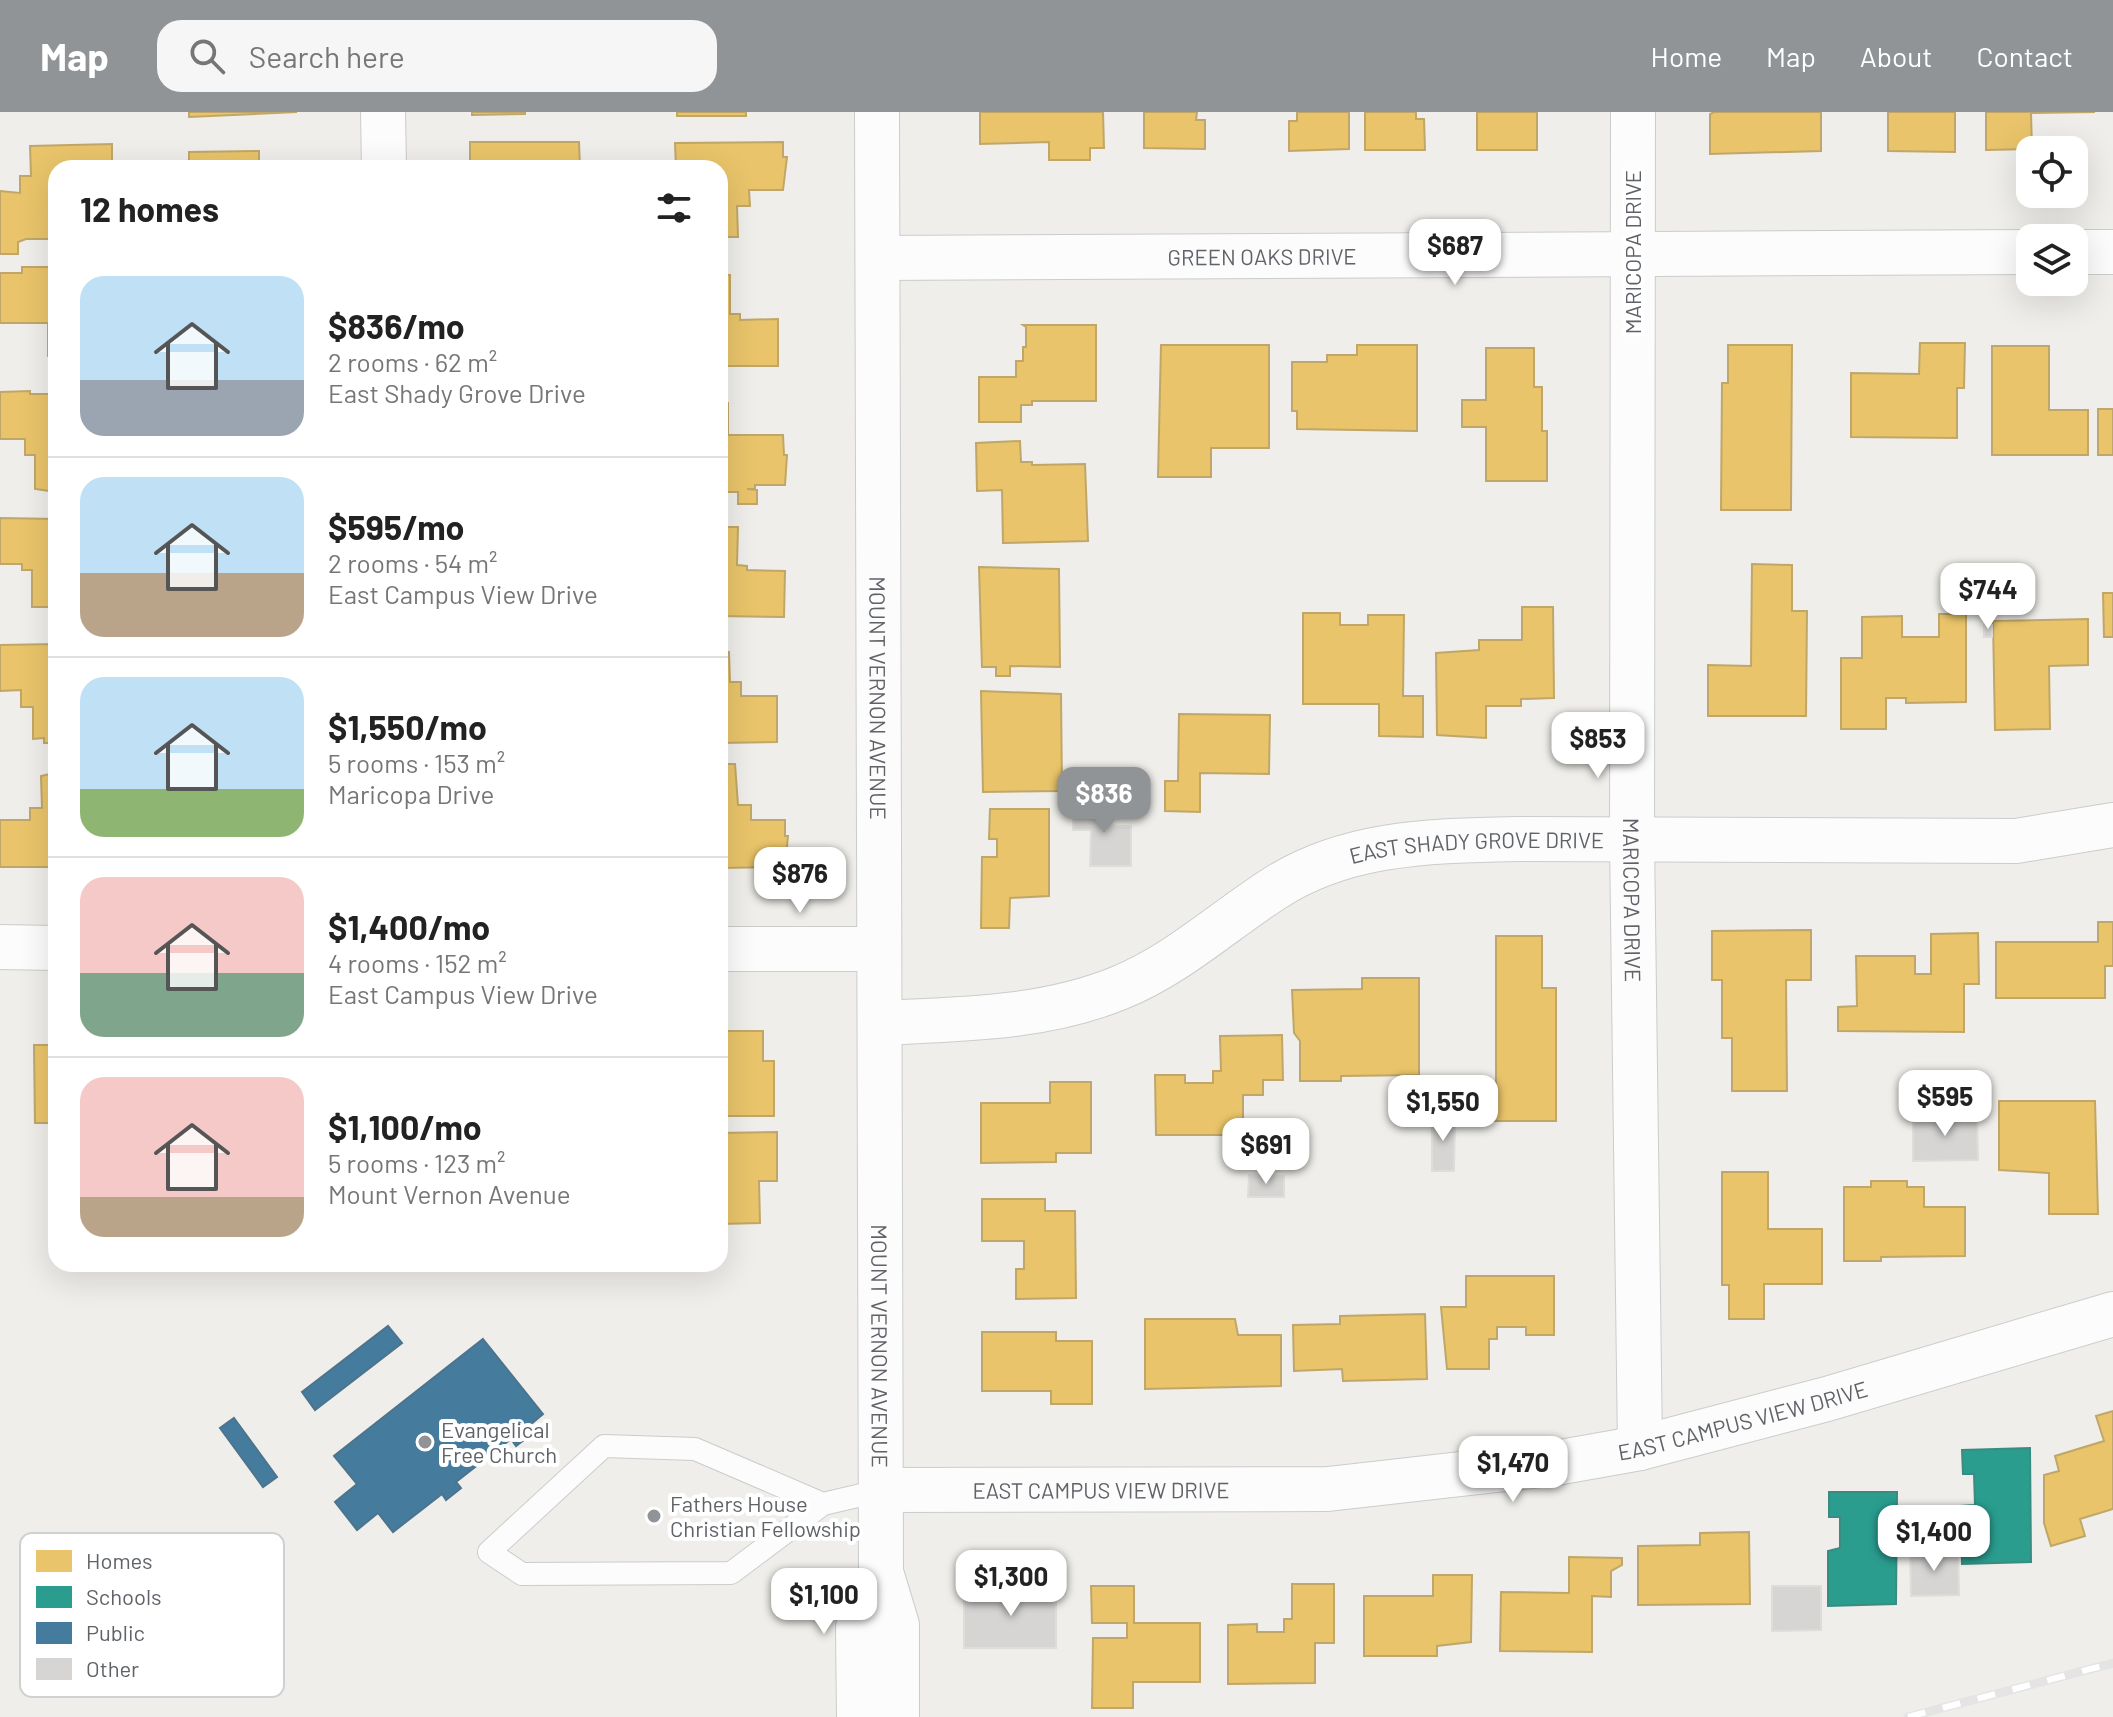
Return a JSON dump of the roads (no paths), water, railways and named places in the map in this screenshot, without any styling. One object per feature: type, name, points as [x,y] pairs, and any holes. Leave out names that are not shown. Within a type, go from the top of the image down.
[{"type":"street","points":[[383,112],[384,160]]},
{"type":"street","name":"MOUNT VERNON AVENUE","points":[[877,112],[880,258],[881,1572],[897,1625],[897,1717]]},
{"type":"street","name":"MARICOPA DRIVE","points":[[1633,112],[1632,840],[1640,1448]]},
{"type":"street","name":"GREEN OAKS DRIVE","points":[[880,258],[2016,252]]},
{"type":"street","points":[[2088,252],[2113,252]]},
{"type":"street","name":"EAST SHADY GROVE DRIVE","points":[[880,1023],[1003,1017],[1072,1004],[1120,988],[1170,963],[1273,889],[1309,869],[1354,852],[1449,841],[2016,841],[2113,825]]},
{"type":"street","points":[[0,947],[48,948]]},
{"type":"street","points":[[728,949],[879,949]]},
{"type":"street","name":"EAST CAMPUS VIEW DRIVE","points":[[883,1490],[1328,1489],[1462,1476],[1640,1448],[1827,1399],[2113,1314]]},
{"type":"street","name":"MOUNT VERNON AVENUE","points":[[859,1717],[858,1627],[881,1572]]},
{"type":"lane","points":[[823,1504],[695,1449],[604,1446],[489,1552],[522,1574],[731,1573],[823,1504],[883,1490]]},
{"type":"railway","points":[[1908,1717],[2113,1663]]},
{"type":"place","name":"Evangelical Free Church","points":[[425,1442]]},
{"type":"place","name":"Fathers House Christian Fellowship","points":[[654,1516]]}]
